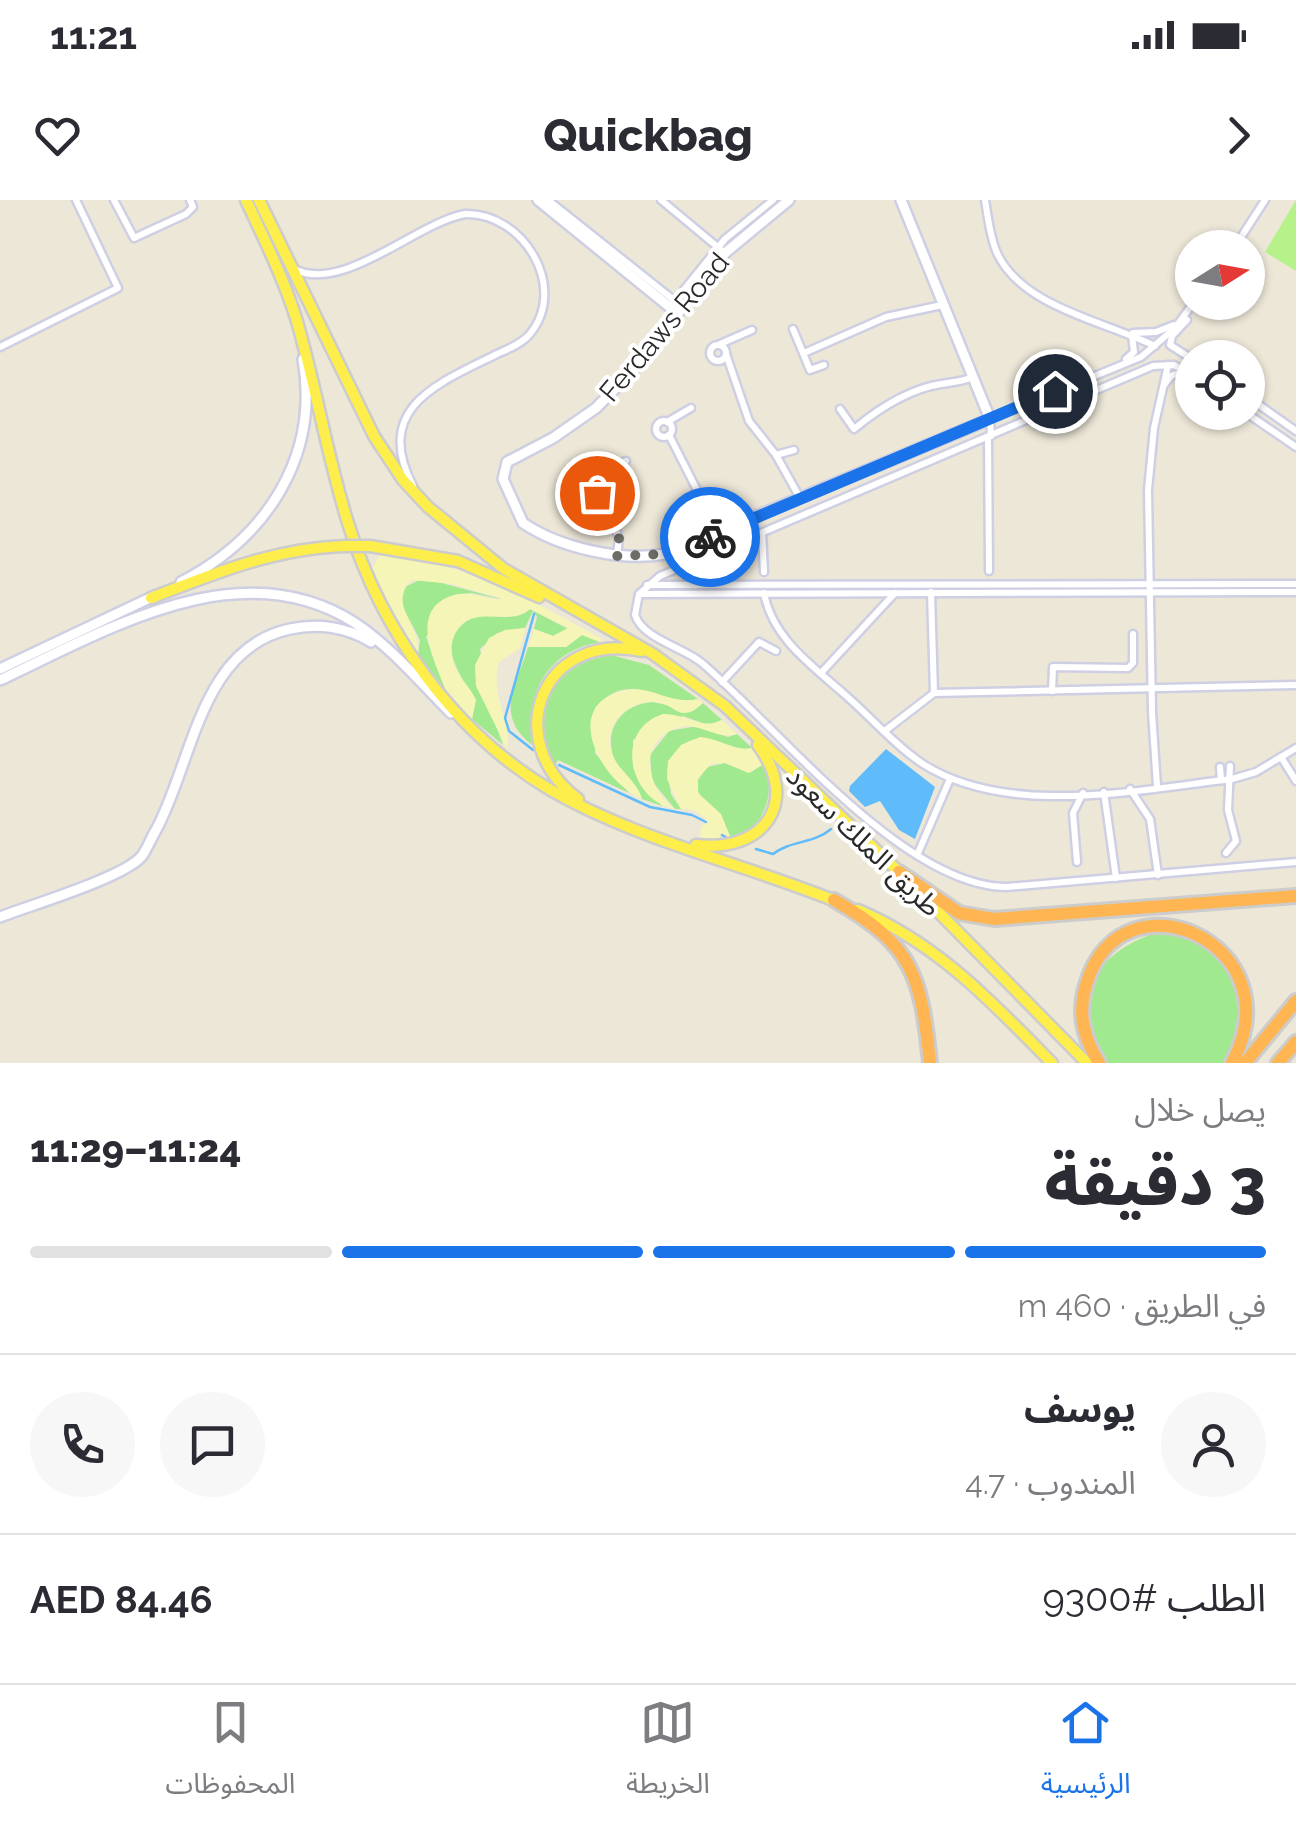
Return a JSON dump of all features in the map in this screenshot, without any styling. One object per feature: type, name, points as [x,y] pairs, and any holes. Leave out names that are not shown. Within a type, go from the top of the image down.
[{"type":"highway","points":[[898,872],[959,913],[994,919],[1296,896]]},
{"type":"highway","points":[[834,900],[888,934],[912,969],[924,1009],[930,1063]]},
{"type":"highway","points":[[1099,1063],[1086,1039],[1082,1019],[1082,1000],[1097,961],[1129,934],[1174,925],[1198,932],[1218,944],[1246,980],[1250,1018],[1245,1040],[1232,1063]]},
{"type":"highway","points":[[1245,1063],[1296,1001]]},
{"type":"highway","points":[[1278,1063],[1296,1042]]},
{"type":"main road","points":[[246,200],[295,316],[348,522],[382,610],[448,703],[514,766],[551,790],[605,816],[680,844],[730,847],[758,831],[770,817],[776,789],[774,771],[742,723]]},
{"type":"main road","points":[[259,200],[374,436],[403,480],[428,507],[504,570],[625,639]]},
{"type":"main road","points":[[151,598],[281,552],[370,546],[432,555],[490,573],[625,639]]},
{"type":"main road","name":"طريق الملك سعود","points":[[625,639],[704,689],[742,723],[898,872],[1087,1063]]},
{"type":"main road","points":[[605,816],[563,786],[546,762],[538,733],[541,700],[559,667],[582,654],[614,648],[653,654]]},
{"type":"main road","name":"طريق الملك سعود","points":[[680,844],[884,921],[930,949],[991,1001],[1052,1063]]},
{"type":"street","points":[[0,347],[118,288],[76,200]]},
{"type":"street","points":[[114,200],[134,238],[186,214],[193,207],[190,200]]},
{"type":"street","points":[[538,200],[677,313]]},
{"type":"street","points":[[548,200],[675,301],[773,200]]},
{"type":"street","points":[[661,200],[721,250]]},
{"type":"street","name":"Ferdaws Road","points":[[789,200],[721,250],[636,367],[596,408],[554,438],[507,462],[502,469],[518,515],[527,526],[617,556],[665,554],[990,418]]},
{"type":"street","points":[[901,200],[990,418],[990,571],[999,584]]},
{"type":"street","points":[[985,200],[996,251],[1018,282],[1049,303],[1154,346]]},
{"type":"street","points":[[1253,200],[1256,214]]},
{"type":"street","points":[[1246,230],[1265,200]]},
{"type":"street","points":[[289,263],[309,274],[336,272],[456,216],[474,214],[493,218],[512,229],[535,256],[542,277],[542,300],[530,334],[435,384],[416,400],[406,416],[401,438],[403,462],[412,486],[428,507]]},
{"type":"street","points":[[804,354],[886,318],[942,305]]},
{"type":"street","points":[[0,669],[151,598],[222,559],[254,531],[279,496],[299,450],[304,425],[305,373],[295,316]]},
{"type":"street","points":[[1128,334],[1162,330],[1178,320]]},
{"type":"street","points":[[990,418],[1141,357],[1181,320]]},
{"type":"street","points":[[1175,348],[1170,345],[1172,336],[1183,320]]},
{"type":"street","points":[[793,329],[810,370],[824,365]]},
{"type":"street","points":[[726,354],[720,361],[711,357],[712,348],[752,330]]},
{"type":"street","points":[[1121,363],[1134,352],[1128,334]]},
{"type":"street","points":[[718,345],[726,354],[749,421],[776,455],[800,499]]},
{"type":"street","points":[[1175,370],[1152,366],[692,562],[646,585],[635,609],[639,625],[692,656],[863,815],[962,880],[991,887],[1296,862]]},
{"type":"street","points":[[1158,786],[1151,689],[1148,490],[1168,367]]},
{"type":"street","points":[[1135,375],[1168,367],[1175,370]]},
{"type":"street","points":[[1146,372],[1156,375],[1162,390]]},
{"type":"street","points":[[1162,390],[1175,375]]},
{"type":"street","points":[[840,408],[850,429],[858,427],[864,418],[940,384],[955,384],[973,377]]},
{"type":"street","points":[[669,436],[662,437],[656,432],[660,422],[691,408]]},
{"type":"street","points":[[1265,409],[1296,431]]},
{"type":"street","points":[[667,422],[672,428],[669,436],[699,494],[710,537]]},
{"type":"street","points":[[1265,426],[1296,447]]},
{"type":"street","points":[[776,455],[794,450]]},
{"type":"street","points":[[603,492],[587,495],[581,478],[626,461]]},
{"type":"street","points":[[595,473],[619,538],[617,556]]},
{"type":"street","points":[[752,585],[764,572],[762,533]]},
{"type":"street","points":[[692,562],[687,574],[696,585]]},
{"type":"street","points":[[979,584],[990,571]]},
{"type":"street","points":[[764,572],[773,584]]},
{"type":"street","points":[[646,585],[773,584],[931,592],[1296,584]]},
{"type":"street","points":[[639,594],[979,584],[1296,592]]},
{"type":"street","points":[[820,673],[896,592]]},
{"type":"street","points":[[931,592],[934,693]]},
{"type":"street","points":[[0,680],[151,613],[240,593],[286,595],[315,603],[359,626],[469,732],[514,766]]},
{"type":"street","points":[[764,593],[778,630],[820,673],[921,762],[973,788],[1016,796],[1232,779],[1256,772],[1296,748]]},
{"type":"street","points":[[0,917],[114,874],[140,858],[164,814],[221,676],[246,649],[282,631],[322,626],[364,637],[394,656]]},
{"type":"street","points":[[1052,690],[1054,668],[1128,668],[1133,663],[1132,634]]},
{"type":"street","points":[[722,682],[759,642],[776,651]]},
{"type":"street","points":[[886,730],[934,693],[1296,685]]},
{"type":"street","points":[[1281,758],[1296,781]]},
{"type":"street","points":[[1226,852],[1236,841],[1228,810],[1230,766]]},
{"type":"street","points":[[1220,768],[1221,780]]},
{"type":"street","points":[[918,852],[950,779]]},
{"type":"street","points":[[1130,789],[1150,819],[1158,874]]},
{"type":"street","points":[[1104,792],[1116,878]]},
{"type":"street","points":[[1077,862],[1073,813],[1084,793]]},
{"type":"green space","points":[[1296,200],[1296,271],[1265,252]]},
{"type":"green space","points":[[423,578],[505,600],[471,593],[454,595],[426,637],[446,691],[418,654],[420,640],[401,604],[405,587]]},
{"type":"green space","points":[[530,609],[568,629],[553,636],[534,629],[537,617],[533,611],[525,628],[497,633],[480,649],[491,711],[503,745],[472,719],[470,695],[451,647],[454,636],[471,619],[514,616]]},
{"type":"green space","points":[[582,635],[600,642],[566,655],[543,678],[532,709],[532,745],[520,734],[511,711],[514,688],[528,647],[566,647]]},
{"type":"green space","points":[[611,655],[649,665],[698,699],[621,690],[595,708],[595,753],[629,793],[558,760],[555,766],[544,726],[550,693],[559,680],[590,660]]},
{"type":"green space","points":[[653,702],[693,711],[703,703],[722,720],[708,725],[683,716],[633,740],[633,768],[662,806],[642,799],[618,767],[611,744],[622,715]]},
{"type":"green space","points":[[697,726],[728,737],[737,734],[752,748],[726,747],[705,740],[686,743],[667,769],[671,794],[681,809],[675,809],[652,781],[650,755],[669,731]]},
{"type":"green space","points":[[725,763],[749,773],[765,763],[768,775],[765,809],[752,828],[732,841],[696,783],[707,767]]},
{"type":"green space","points":[[1165,931],[1207,943],[1227,960],[1244,1012],[1238,1038],[1225,1063],[1106,1063],[1092,1041],[1086,999],[1093,980],[1122,949]]},
{"type":"sand","points":[[382,553],[469,574],[523,597],[602,639],[600,642],[582,635],[566,647],[528,647],[534,629],[553,636],[568,628],[530,609],[511,616],[469,620],[454,636],[452,652],[457,671],[476,700],[472,719],[448,694],[436,666],[428,638],[431,613],[438,603],[458,594],[503,599],[452,584],[412,580],[403,597],[418,654],[370,571]]},
{"type":"sand","points":[[525,628],[520,648],[499,662],[497,674],[507,749],[476,686],[475,665],[489,638],[505,630]]},
{"type":"sand","points":[[632,689],[703,703],[685,713],[661,703],[643,703],[627,710],[615,722],[611,749],[642,799],[611,775],[592,741],[591,723],[596,708],[609,696]]},
{"type":"sand","points":[[663,714],[707,724],[722,720],[737,734],[722,735],[685,726],[664,735],[655,744],[650,766],[653,778],[675,809],[647,793],[633,764],[637,734],[647,722]]},
{"type":"sand","points":[[700,737],[752,748],[765,763],[749,773],[725,763],[711,764],[698,778],[698,793],[721,814],[732,841],[721,833],[719,842],[700,840],[705,818],[694,810],[681,809],[667,779],[668,761],[681,745]]},
{"type":"water","points":[[886,749],[935,787],[915,839],[899,830],[880,801],[865,807],[849,791]]},
{"type":"waterway","points":[[533,750],[509,731],[505,718],[534,614]]},
{"type":"waterway","points":[[559,765],[650,807],[692,815],[706,822]]},
{"type":"waterway","points":[[756,849],[773,854],[831,829]]},
{"type":"waterway","points":[[722,835],[727,838]]},
{"type":"way so far","points":[[597,493],[604,494],[619,538],[617,556],[665,554],[710,537]]},
{"type":"route","points":[[710,537],[1055,391]]}]
